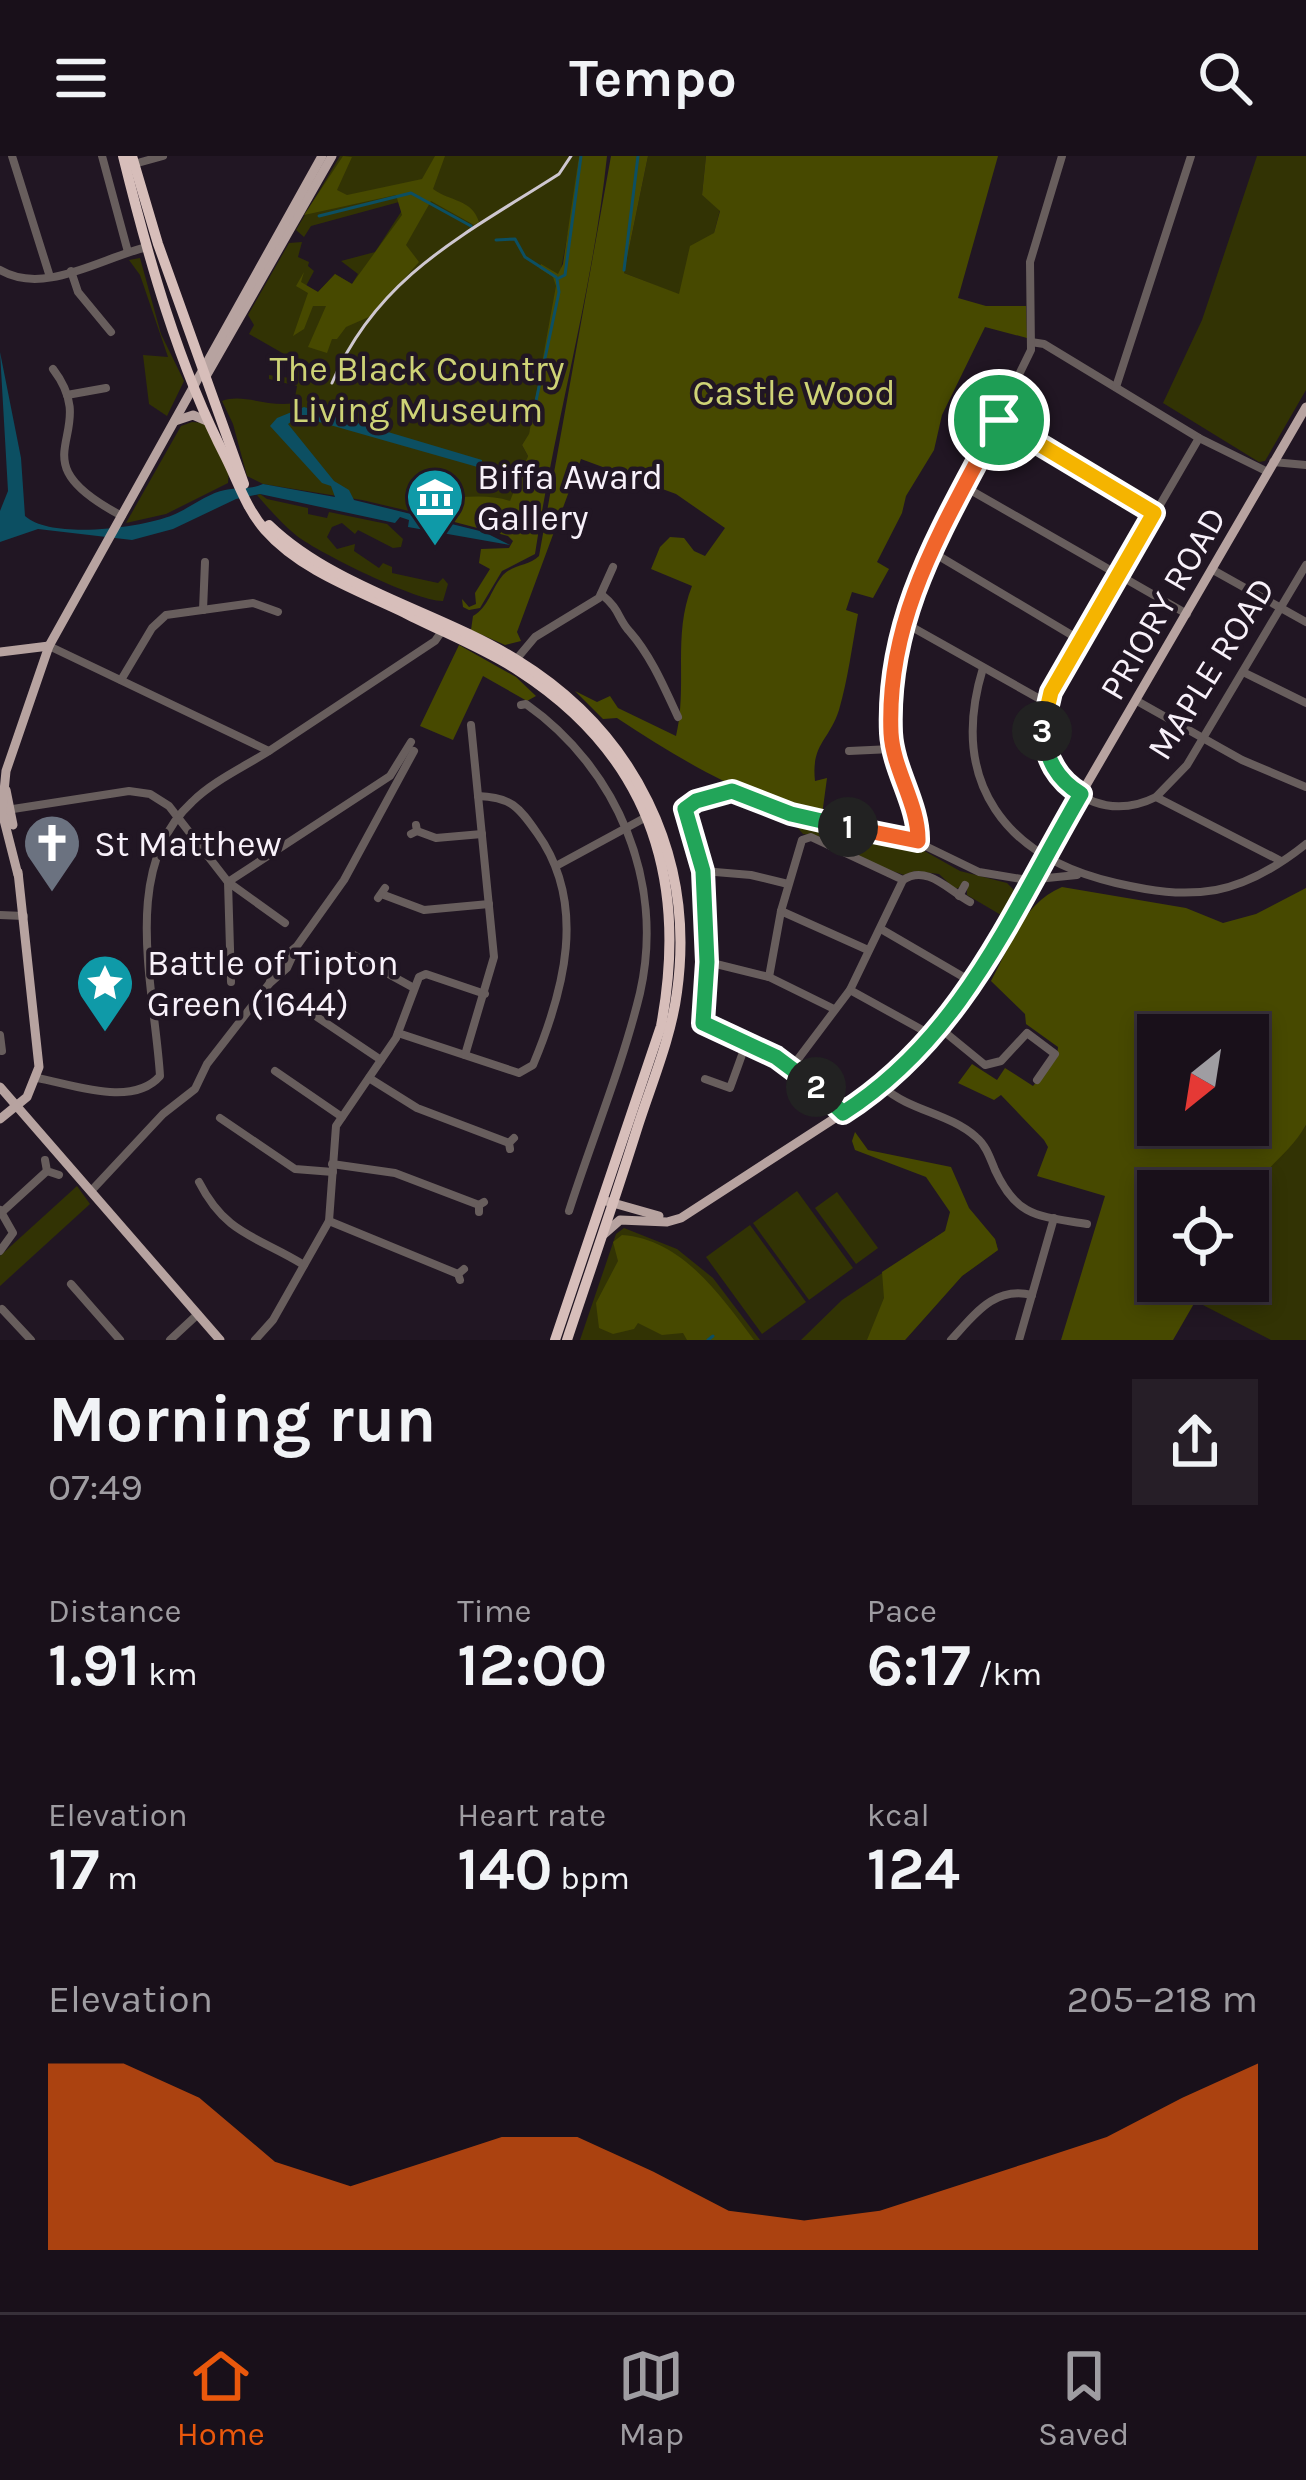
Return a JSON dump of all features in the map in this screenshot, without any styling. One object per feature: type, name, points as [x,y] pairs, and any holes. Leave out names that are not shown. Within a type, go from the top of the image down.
[{"type":"highway","points":[[129,160],[197,383],[227,460]]},
{"type":"highway","points":[[153,245],[194,341],[197,383],[240,483]]},
{"type":"highway","points":[[166,267],[207,421],[263,529],[292,554],[442,632],[514,663]]},
{"type":"highway","points":[[247,497],[273,529],[320,562],[514,663],[594,731],[651,814],[672,866],[680,910],[677,993],[555,1340]]},
{"type":"highway","points":[[567,1340],[602,1235],[607,1201]]},
{"type":"main road","points":[[197,383],[322,156]]},
{"type":"main road","points":[[0,1119],[18,1107],[37,1078],[40,1055],[25,916],[6,811],[5,785],[18,728],[49,646],[174,421],[332,156]]},
{"type":"main road","points":[[194,341],[204,347],[216,345]]},
{"type":"main road","name":"PRIORY ROAD","points":[[602,1235],[620,1220],[667,1222],[693,1210],[884,1088],[938,1033],[1306,407]]},
{"type":"main road","points":[[174,421],[184,415],[207,421]]},
{"type":"main road","points":[[3,650],[49,646]]},
{"type":"main road","name":"PRIORY ROAD","points":[[1044,858],[1063,825]]},
{"type":"main road","points":[[0,1087],[220,1340]]},
{"type":"main road","points":[[607,1201],[655,1216],[693,1210]]},
{"type":"street","points":[[12,156],[50,277]]},
{"type":"street","points":[[102,156],[128,252]]},
{"type":"street","points":[[129,160],[164,156]]},
{"type":"street","points":[[918,841],[917,824],[892,749],[894,656],[932,552],[1025,366],[1031,342],[1030,262],[1062,156]]},
{"type":"street","points":[[1116,387],[1191,156]]},
{"type":"street","points":[[0,270],[27,281],[153,245]]},
{"type":"street","points":[[71,271],[78,292],[111,332]]},
{"type":"street","points":[[95,328],[104,321]]},
{"type":"street","points":[[1031,342],[1044,344],[1199,438],[1271,467],[1306,465]]},
{"type":"street","points":[[53,369],[68,395],[71,416],[63,459],[66,473],[81,492],[120,519]]},
{"type":"street","points":[[68,395],[106,388]]},
{"type":"street","points":[[999,420],[1154,513]]},
{"type":"street","points":[[1199,438],[1047,703],[1042,731],[1051,765],[1081,794],[1125,807],[1156,796],[1281,860]]},
{"type":"street","points":[[965,487],[1187,614]]},
{"type":"street","points":[[932,552],[1081,640]]},
{"type":"street","points":[[202,610],[205,562]]},
{"type":"street","name":"MAPLE ROAD","points":[[1156,796],[1179,777],[1306,565]]},
{"type":"street","points":[[514,663],[535,637],[601,594],[613,567]]},
{"type":"street","points":[[1213,570],[1306,622]]},
{"type":"street","points":[[601,594],[618,607],[628,631],[640,640],[678,717]]},
{"type":"street","points":[[121,680],[157,621],[166,615],[253,603],[278,612]]},
{"type":"street","points":[[903,622],[1047,703]]},
{"type":"street","points":[[37,1078],[122,1092],[149,1087],[160,1076],[147,900],[164,840],[178,816],[194,799],[442,632]]},
{"type":"street","points":[[49,646],[268,751]]},
{"type":"street","points":[[983,668],[971,736],[980,777],[1002,818],[1044,858],[1077,875],[1169,895],[1219,889],[1250,878],[1306,844]]},
{"type":"street","points":[[1243,672],[1306,703]]},
{"type":"street","points":[[1137,701],[1273,775],[1306,787]]},
{"type":"street","points":[[521,705],[545,718],[580,752],[612,797],[627,827],[644,901],[645,961],[640,993],[569,1211]]},
{"type":"street","points":[[465,1055],[494,956],[471,725]]},
{"type":"street","points":[[92,1190],[164,1114],[195,1089],[214,1054],[269,984],[278,962],[297,946],[344,880],[413,746],[390,776],[228,882]]},
{"type":"street","points":[[850,752],[892,749]]},
{"type":"street","points":[[6,811],[129,791],[150,794],[178,816],[228,882],[285,922]]},
{"type":"street","points":[[843,1113],[792,1067],[703,1023],[707,962],[703,871],[685,809],[732,791],[791,814],[918,841],[962,867],[1031,879],[1077,875]]},
{"type":"street","points":[[398,1033],[519,1073],[533,1065],[564,971],[567,924],[556,866],[517,805],[501,797],[478,796]]},
{"type":"street","points":[[556,866],[651,814]]},
{"type":"street","points":[[415,830],[436,838],[482,834]]},
{"type":"street","points":[[769,976],[788,884],[800,842],[807,838],[901,879],[917,874],[938,878],[970,902]]},
{"type":"street","points":[[0,848],[14,849]]},
{"type":"street","points":[[703,871],[788,884]]},
{"type":"street","points":[[792,1067],[850,990],[901,879]]},
{"type":"street","points":[[228,882],[232,982]]},
{"type":"street","points":[[958,896],[965,885]]},
{"type":"street","points":[[382,894],[424,910],[489,904]]},
{"type":"street","points":[[781,910],[868,950]]},
{"type":"street","points":[[0,915],[25,916]]},
{"type":"street","points":[[881,929],[972,982]]},
{"type":"street","points":[[349,953],[414,988]]},
{"type":"street","points":[[707,962],[769,976],[834,1010]]},
{"type":"street","points":[[255,1340],[273,1320],[329,1221],[333,1136],[398,1033],[418,977],[427,974],[485,994]]},
{"type":"street","points":[[850,990],[938,1033],[985,1065],[1001,1061],[1027,1033],[1055,1054],[1037,1080]]},
{"type":"street","points":[[314,1015],[381,1060]]},
{"type":"street","points":[[0,1035],[2,1051]]},
{"type":"street","points":[[704,1079],[730,1088],[747,1041]]},
{"type":"street","points":[[273,1070],[342,1117]]},
{"type":"street","points":[[369,1078],[417,1108],[511,1143]]},
{"type":"street","points":[[884,1088],[977,1138],[1014,1204],[1026,1212],[1087,1224]]},
{"type":"street","points":[[223,1123],[295,1169],[395,1173],[480,1206]]},
{"type":"street","points":[[45,1160],[46,1171]]},
{"type":"street","points":[[46,1171],[59,1175]]},
{"type":"street","points":[[0,1252],[13,1233],[1,1211],[46,1171]]},
{"type":"street","points":[[199,1182],[226,1223],[304,1265]]},
{"type":"street","points":[[1019,1340],[1054,1218]]},
{"type":"street","points":[[329,1221],[460,1275]]},
{"type":"street","points":[[71,1283],[120,1340]]},
{"type":"street","points":[[951,1340],[998,1293],[1032,1295]]},
{"type":"street","points":[[2,1309],[31,1340]]},
{"type":"street","points":[[170,1340],[198,1314]]},
{"type":"green space","name":"The Black Country Living Museum","points":[[340,156],[579,156],[529,435],[522,445],[528,456],[513,510],[443,519],[263,484],[247,476],[222,401],[294,403],[297,386],[269,379],[269,375],[290,378],[290,366],[282,364],[284,354],[249,334],[254,325],[248,315],[289,243],[302,242],[298,257],[314,271],[306,286],[318,292],[335,274],[352,284],[358,274],[341,261],[375,252],[414,192],[398,195],[399,202],[311,226],[304,237],[296,230]]},
{"type":"green space","points":[[343,156],[352,157],[337,190],[347,195],[422,179],[435,156],[445,156],[433,189],[466,205],[479,222],[474,225],[431,201],[406,245],[419,262],[371,316],[332,339],[327,353],[308,347],[326,306],[313,306],[304,329],[293,336],[308,293],[296,286],[304,272],[301,282],[318,292],[335,274],[352,284],[402,215],[396,195],[304,215]]},
{"type":"green space","points":[[579,156],[607,156],[593,256],[535,554],[502,571],[480,608],[469,610],[462,599],[469,607],[476,604],[475,593],[490,569],[479,563],[481,549],[509,548],[513,541],[443,519],[450,517],[453,503],[434,499],[510,501],[528,456],[522,445],[529,434],[556,286],[553,277],[539,268],[541,264],[558,274],[563,264]]},
{"type":"green space","name":"Castle Wood","points":[[611,156],[648,156],[624,273],[679,294],[690,246],[714,233],[720,211],[702,195],[706,156],[998,156],[958,298],[986,306],[1026,306],[1027,338],[985,327],[942,415],[934,450],[906,496],[877,562],[889,569],[873,598],[852,592],[846,610],[858,614],[845,686],[816,759],[815,781],[827,778],[822,815],[766,799],[715,777],[617,718],[603,719],[575,691],[597,702],[610,696],[618,708],[676,736],[683,623],[692,586],[651,569],[670,537],[684,538],[705,556],[725,528],[676,494],[581,459],[517,632],[521,641],[505,645],[471,630],[473,616],[503,575],[539,556]]},
{"type":"green space","points":[[648,156],[706,156],[702,195],[720,210],[714,233],[680,295],[624,273]]},
{"type":"green space","points":[[1257,156],[1306,156],[1306,390],[1265,461],[1259,462],[1163,403],[1202,320]]},
{"type":"green space","points":[[140,258],[161,334],[184,381],[167,416],[149,404],[143,355],[168,357],[140,275],[129,260]]},
{"type":"green space","points":[[205,423],[229,471],[228,483],[166,514],[126,523],[181,426]]},
{"type":"green space","points":[[260,494],[308,508],[308,514],[327,518],[329,512],[387,524],[403,539],[401,547],[393,548],[358,530],[355,534],[342,523],[332,527],[327,537],[337,549],[355,544],[354,551],[379,568],[383,563],[392,567],[392,573],[438,583],[443,578],[448,584],[443,601],[392,585],[309,544],[281,521]]},
{"type":"green space","points":[[459,645],[516,677],[536,696],[527,701],[483,676],[453,740],[420,726]]},
{"type":"green space","points":[[791,820],[825,832],[912,844],[960,871],[1007,883],[1014,890],[1001,915],[967,895],[967,885],[955,889],[939,874],[915,871],[904,875],[881,867],[818,836],[803,834]]},
{"type":"green space","points":[[1062,887],[1186,908],[1223,923],[1256,914],[1306,888],[1306,1125],[1269,1170],[1137,1170],[1137,1302],[1195,1302],[1173,1340],[1061,1340],[1105,1196],[1037,1176],[1048,1147],[1044,1140],[1001,1095],[994,1100],[958,1083],[972,1064],[997,1080],[1005,1068],[1033,1086],[1057,1058],[1058,1047],[1026,1024],[1025,1014],[991,981],[1019,927],[1037,904]]},
{"type":"green space","points":[[1306,1125],[1306,1340],[1271,1340],[1197,1302],[1269,1302],[1269,1170],[1264,1170]]},
{"type":"green space","points":[[855,1132],[868,1150],[951,1167],[969,1208],[995,1239],[998,1250],[962,1276],[905,1340],[867,1340],[884,1298],[882,1272],[945,1231],[950,1212],[926,1177],[855,1150]]},
{"type":"green space","points":[[77,1186],[90,1204],[0,1286],[0,1256]]},
{"type":"green space","points":[[797,1191],[853,1268],[809,1300],[753,1223]]},
{"type":"green space","points":[[837,1192],[878,1248],[856,1264],[815,1208]]},
{"type":"green space","points":[[750,1225],[806,1302],[762,1334],[706,1257]]},
{"type":"green space","points":[[624,1228],[677,1249],[713,1278],[760,1340],[580,1340],[616,1234]]},
{"type":"green space","points":[[945,1231],[995,1239],[998,1250],[962,1276],[905,1340],[801,1340],[842,1300]]},
{"type":"green space","points":[[622,1235],[644,1239],[681,1258],[714,1288],[754,1340],[687,1340],[683,1333],[662,1335],[638,1323],[634,1329],[613,1334],[599,1328],[596,1303],[618,1261],[613,1242]]},
{"type":"water","points":[[0,352],[21,458],[25,516],[38,523],[75,530],[140,524],[173,515],[219,492],[263,484],[335,497],[331,486],[322,483],[270,426],[304,407],[482,460],[481,468],[309,419],[288,424],[354,500],[484,532],[510,545],[408,527],[409,520],[400,517],[395,523],[260,494],[132,540],[38,529],[0,542],[0,511],[8,491]]},
{"type":"waterway","points":[[536,401],[559,292],[557,279],[565,275],[581,156]]},
{"type":"waterway","points":[[624,270],[638,156]]},
{"type":"waterway","points":[[319,216],[411,193],[471,226]]},
{"type":"waterway","points":[[496,240],[515,239],[525,257],[556,277]]},
{"type":"waterway","points":[[708,1340],[713,1336]]},
{"type":"tram line","points":[[332,383],[351,346],[399,285],[459,238],[559,174],[571,156]]},
{"type":"place","name":"Biffa Award Gallery","points":[[435,548]]},
{"type":"place","name":"St Matthew","points":[[52,894]]},
{"type":"place","name":"Battle of Tipton Green (1644)","points":[[105,1034]]},
{"type":"route","points":[[999,420],[1154,513],[1047,703],[1042,731],[1051,765],[1081,794],[1053,849],[935,1036],[884,1088],[843,1113],[792,1067],[703,1023],[707,962],[703,871],[685,809],[732,791],[791,814],[918,841],[917,824],[893,757],[894,656],[932,552],[999,420]]}]
